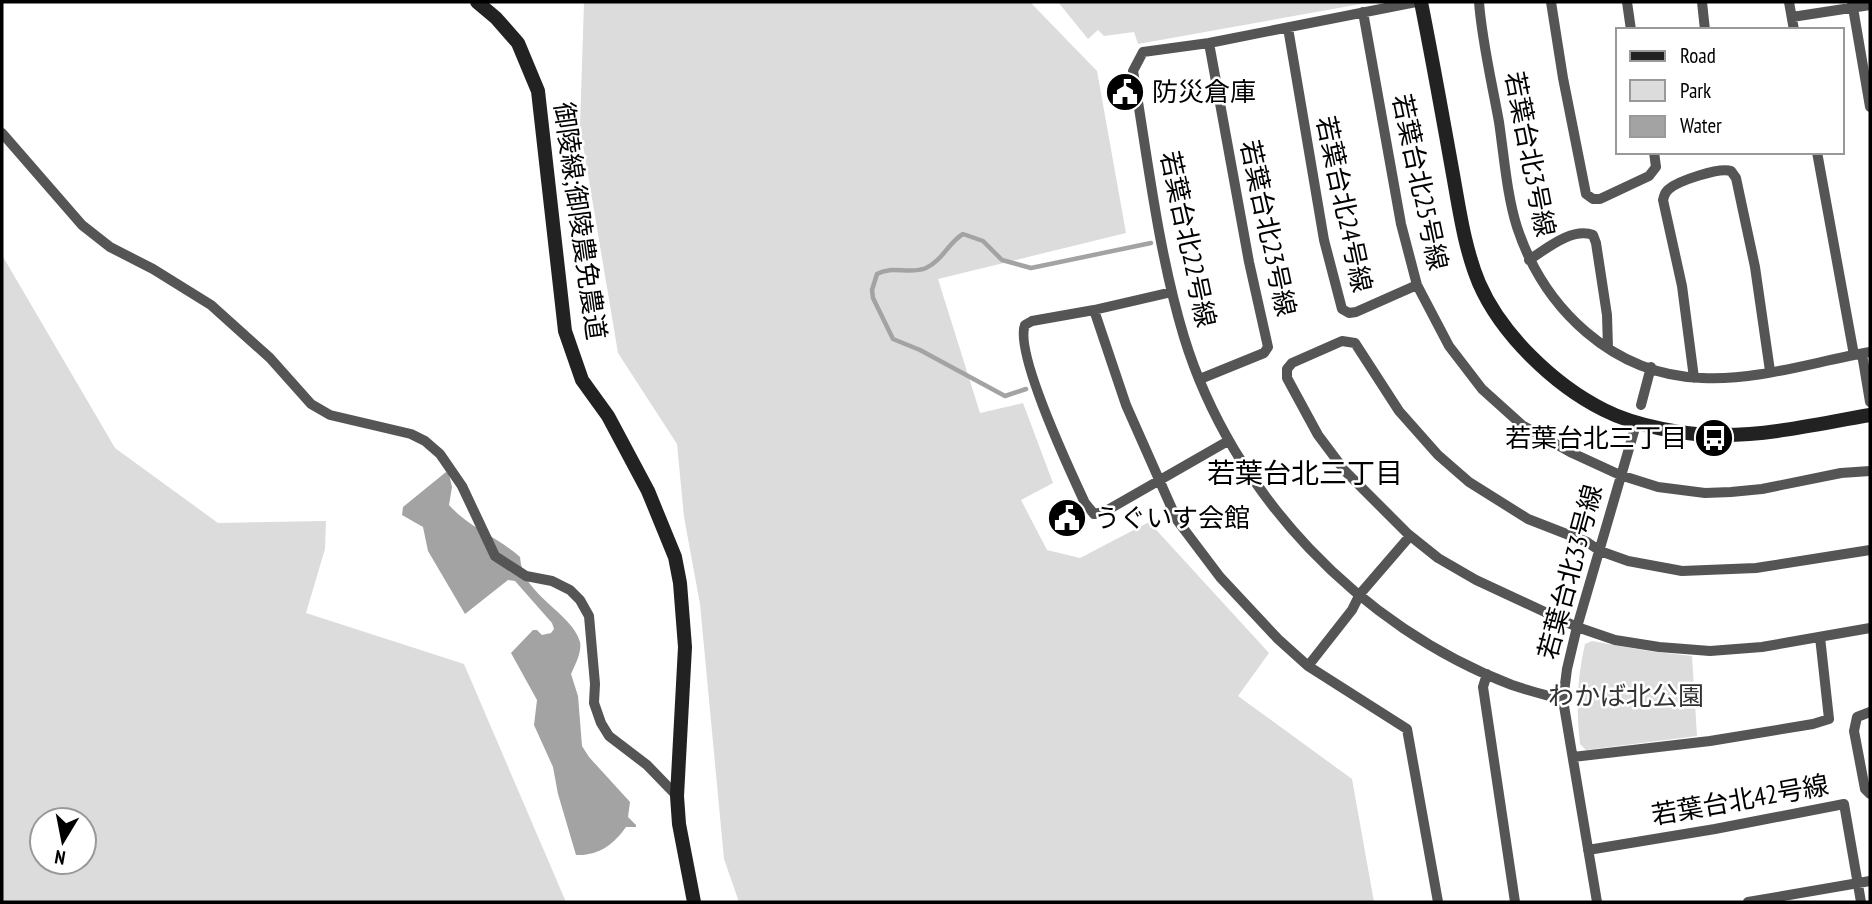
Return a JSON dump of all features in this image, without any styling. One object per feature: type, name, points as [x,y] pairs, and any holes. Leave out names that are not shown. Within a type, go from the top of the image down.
[{"type":"street","name":"御陵線;御陵農免農道","points":[[477,2],[496,18],[518,43],[538,91],[565,331],[582,380],[608,416],[648,491],[675,557],[685,647],[677,796],[679,824],[694,902]]},
{"type":"street","points":[[1419,2],[1462,226],[1479,283],[1517,341],[1544,369],[1605,411],[1661,429],[1722,435],[1759,433],[1870,415]]},
{"type":"street","name":"若葉台北22号線","points":[[1419,2],[1209,43],[1143,52],[1133,71],[1172,292],[1185,340],[1228,441],[1270,504],[1331,572],[1418,638],[1514,686],[1563,700]]},
{"type":"street","name":"若葉台北3号線","points":[[1479,2],[1516,224],[1534,271],[1563,312],[1592,339],[1635,363],[1694,378],[1725,378],[1862,353]]},
{"type":"street","points":[[1551,2],[1586,194],[1593,199],[1600,199],[1649,176],[1656,167],[1654,154]]},
{"type":"street","points":[[1627,2],[1631,28]]},
{"type":"street","points":[[1702,2],[1705,28]]},
{"type":"street","points":[[1789,2],[1794,28]]},
{"type":"street","points":[[1792,18],[1853,5],[1870,5]]},
{"type":"street","points":[[1853,5],[1869,88],[1870,107]]},
{"type":"street","name":"若葉台北25号線","points":[[1363,12],[1401,224],[1417,285],[1449,346],[1482,389],[1522,425],[1570,452],[1620,475],[1658,487],[1705,493],[1762,489],[1828,475],[1870,471]]},
{"type":"street","name":"若葉台北24号線","points":[[1288,28],[1324,240],[1342,309],[1349,313],[1356,312],[1417,285]]},
{"type":"street","name":"若葉台北23号線","points":[[1200,379],[1264,353],[1268,346],[1249,261],[1209,43]]},
{"type":"street","points":[[2,133],[82,225],[110,247],[153,269],[211,305],[270,358],[311,404],[330,415],[411,433],[440,454],[462,486],[495,556],[526,576],[552,581],[570,590],[580,600],[589,616],[595,684],[594,704],[601,723],[609,736],[647,765],[677,796]]},
{"type":"street","points":[[1817,154],[1862,353],[1870,402]]},
{"type":"street","points":[[1694,378],[1682,286],[1664,200],[1671,187],[1719,169],[1731,171],[1736,178],[1755,267],[1770,371]]},
{"type":"street","points":[[1529,260],[1577,234],[1593,235],[1607,315],[1608,348]]},
{"type":"street","points":[[1172,292],[1032,321],[1023,327],[1034,380],[1049,422],[1091,513],[1104,512],[1228,441]]},
{"type":"street","points":[[1094,310],[1126,405],[1177,520],[1220,577],[1278,639],[1308,666],[1407,729],[1438,902]]},
{"type":"street","points":[[1870,550],[1756,568],[1682,571],[1628,561],[1528,519],[1469,482],[1438,455],[1399,411],[1355,343],[1342,341],[1293,363],[1287,369],[1286,378],[1318,435],[1345,471],[1410,536],[1438,558],[1476,580],[1577,627],[1615,640],[1710,651],[1762,647],[1870,628]]},
{"type":"street","points":[[1641,405],[1650,367]]},
{"type":"street","name":"若葉台北33号線","points":[[1597,902],[1563,700],[1577,627],[1636,421]]},
{"type":"street","points":[[1308,666],[1352,610],[1360,594],[1410,536]]},
{"type":"street","points":[[1573,757],[1723,739],[1829,719],[1820,637]]},
{"type":"street","points":[[1487,674],[1483,687],[1515,902]]},
{"type":"street","points":[[1870,712],[1857,717],[1854,732],[1863,783],[1870,794]]},
{"type":"street","name":"若葉台北42号線","points":[[1588,850],[1844,804],[1861,902]]},
{"type":"street","points":[[1748,902],[1870,881]]},
{"type":"green space","points":[[584,2],[1030,2],[1097,71],[1126,233],[938,279],[980,413],[1023,403],[1053,483],[1021,500],[1047,550],[1080,558],[1149,522],[1269,653],[1238,696],[1352,779],[1374,902],[739,902],[724,859],[700,604],[684,517],[677,444],[618,353],[580,127]]},
{"type":"green space","points":[[1058,2],[1372,2],[1138,44],[1134,32],[1104,36],[1098,30],[1088,39]]},
{"type":"green space","points":[[2,255],[115,448],[218,523],[326,521],[325,549],[306,613],[464,664],[566,902],[2,902]]},
{"type":"green space","name":"わかば北公園","points":[[1592,641],[1692,656],[1697,736],[1586,750],[1580,744],[1578,694],[1585,644]]},
{"type":"water","points":[[446,472],[452,487],[449,505],[465,520],[520,557],[529,582],[567,621],[580,642],[579,654],[571,674],[578,696],[582,746],[630,802],[628,817],[636,825],[626,827],[611,844],[599,851],[576,855],[553,767],[534,725],[537,700],[511,653],[533,630],[542,635],[551,633],[554,629],[552,623],[515,581],[508,580],[465,614],[428,551],[423,527],[402,515],[403,507]]},
{"type":"waterway","points":[[1026,389],[1005,396],[920,350],[893,339],[873,298],[872,290],[877,274],[889,270],[914,271],[926,268],[937,261],[963,234],[983,241],[1002,260],[1031,268],[1151,243]]},
{"type":"place","name":"防災倉庫","points":[[1125,92]]},
{"type":"place","name":"若葉台北三丁目","points":[[1714,438]]},
{"type":"place","name":"うぐいす会館","points":[[1067,518]]},
{"type":"district","name":"若葉台北三丁目","points":[[1305,473]]}]
